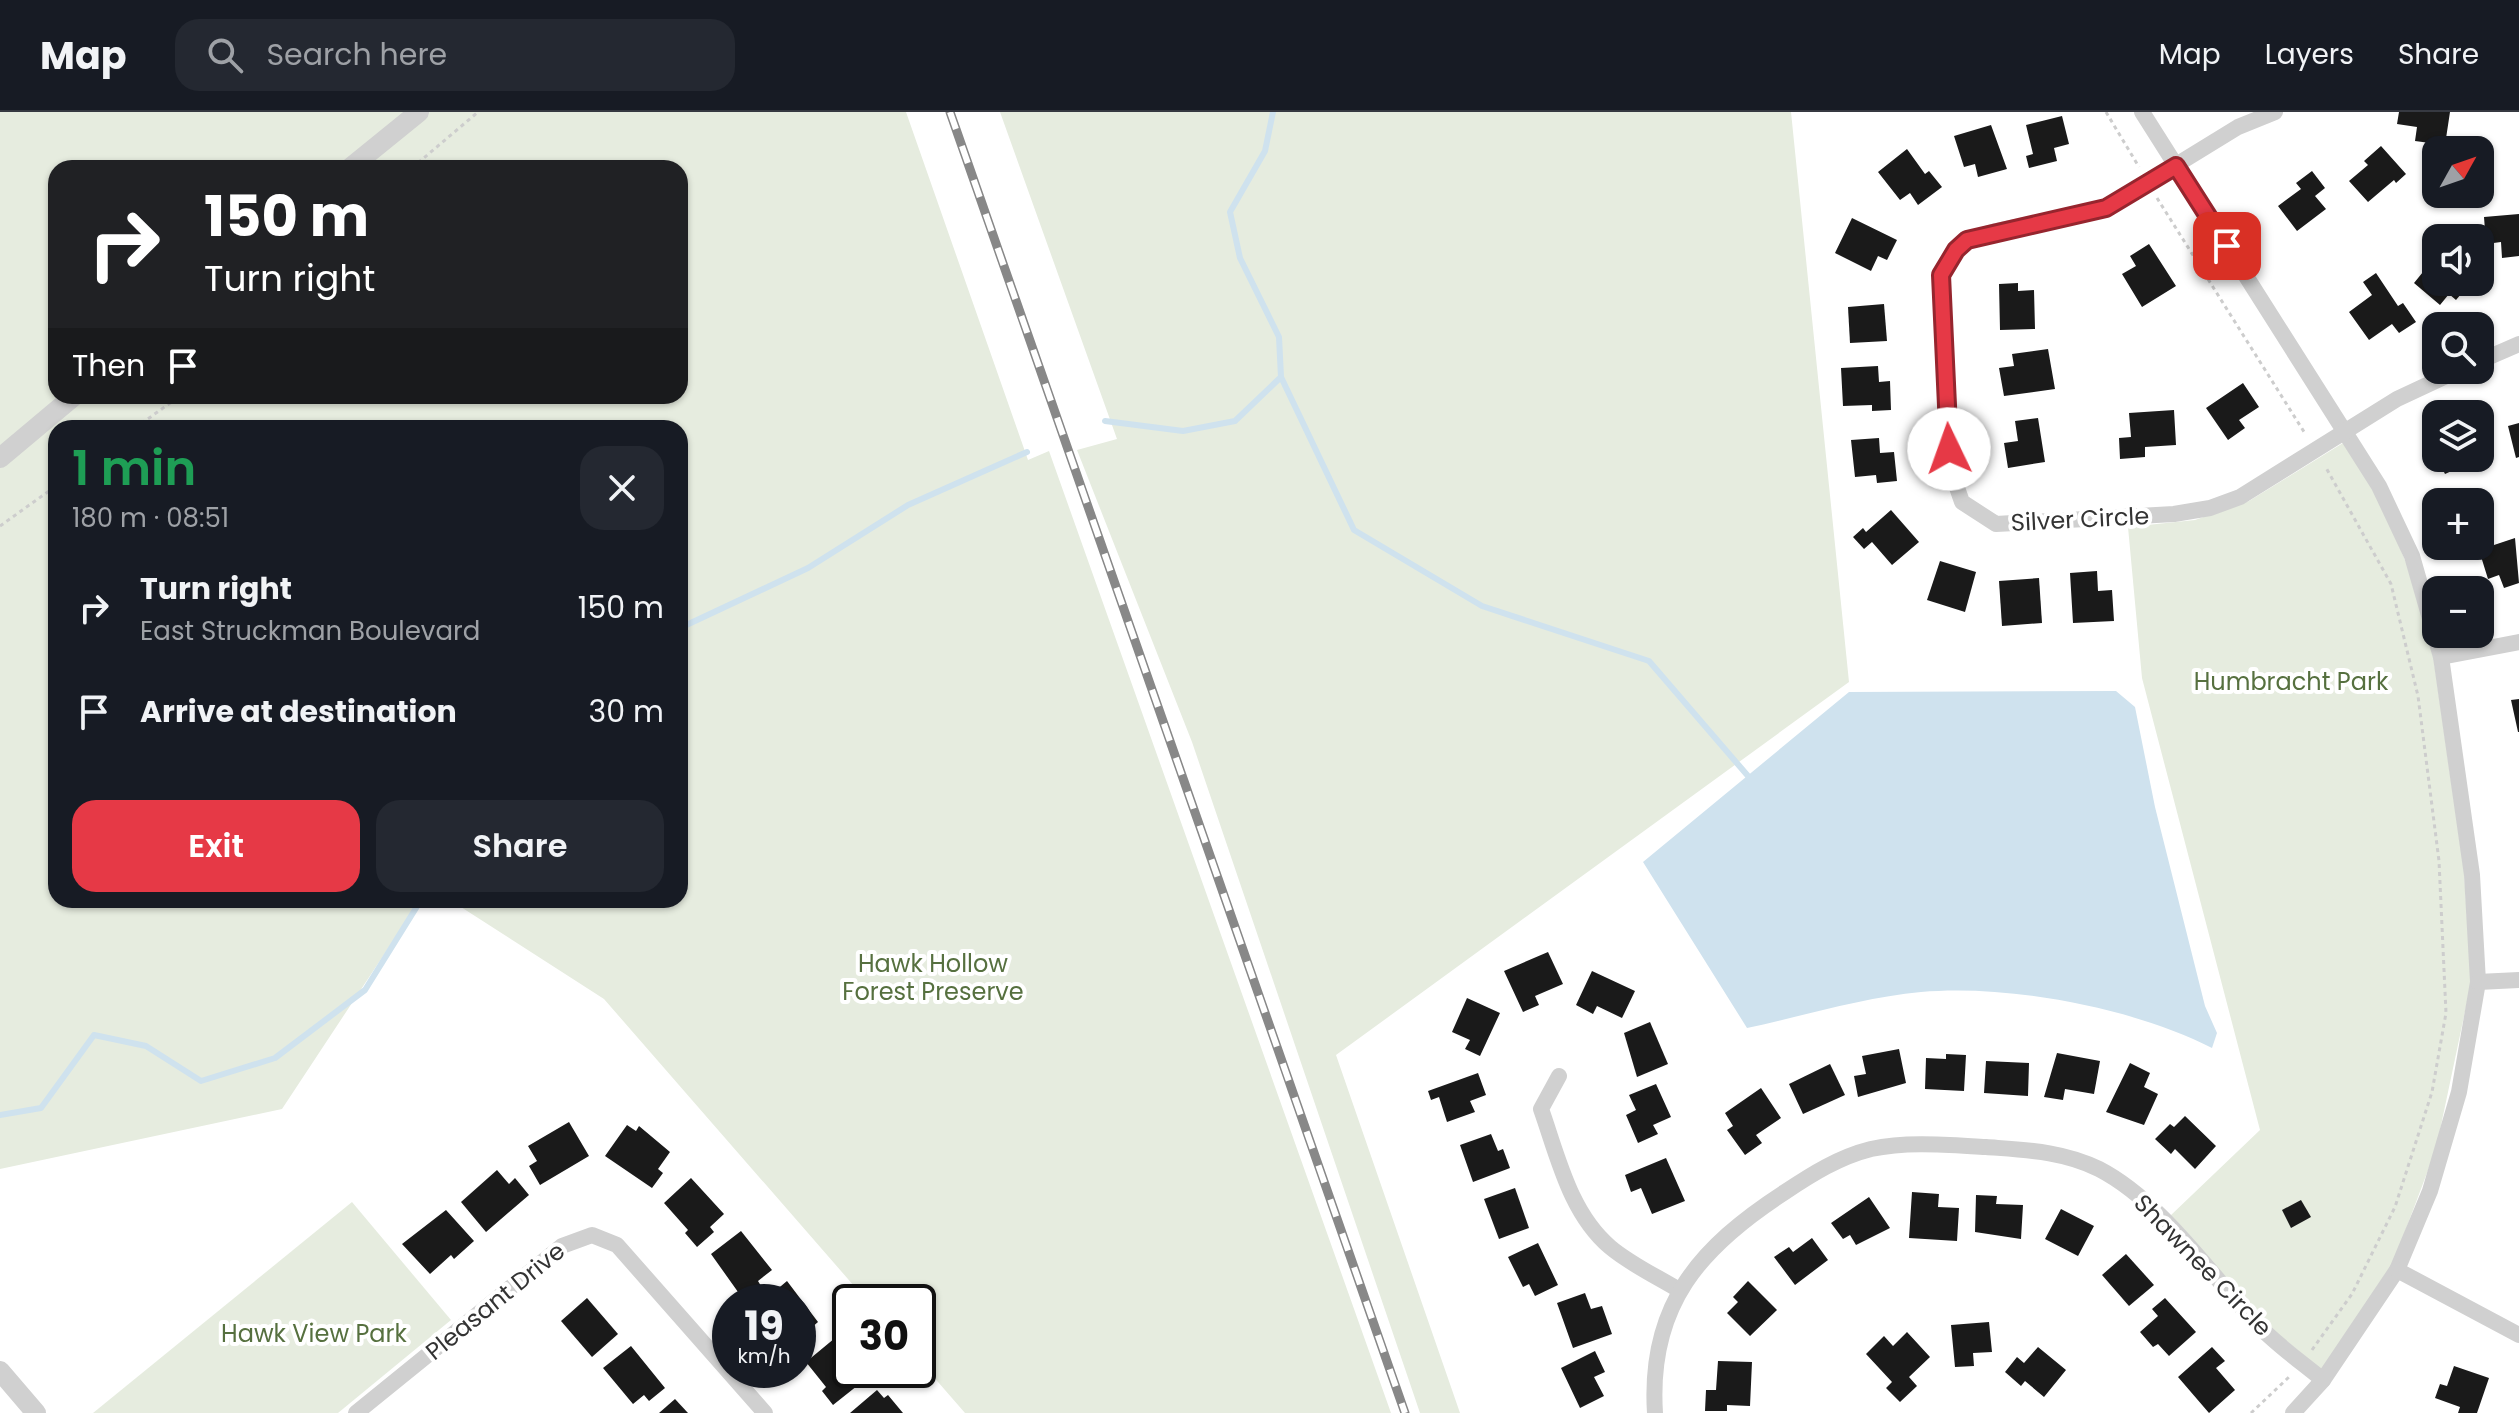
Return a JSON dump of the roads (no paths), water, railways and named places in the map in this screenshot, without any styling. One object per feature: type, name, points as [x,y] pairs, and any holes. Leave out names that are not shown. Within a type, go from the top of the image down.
[{"type":"street","points":[[360,160],[419,112]]},
{"type":"street","points":[[2142,112],[2379,486],[2412,556],[2441,657],[2472,875],[2478,982],[2448,1137],[2397,1270],[2323,1380],[2293,1413]]},
{"type":"street","name":"Silver Circle","points":[[2275,112],[2238,127],[2106,208],[1967,240],[1956,250],[1941,275],[1949,449],[1953,476],[1962,502],[1996,524],[2174,514],[2210,508],[2240,497],[2427,384]]},
{"type":"street","points":[[2494,355],[2519,344]]},
{"type":"street","points":[[0,458],[64,404]]},
{"type":"street","points":[[2441,657],[2519,642]]},
{"type":"street","points":[[2478,982],[2519,980]]},
{"type":"street","points":[[1559,1076],[1541,1109],[1573,1198],[1587,1222],[1611,1248],[1679,1290]]},
{"type":"street","name":"Shawnee Circle","points":[[1655,1413],[1653,1378],[1679,1290],[1712,1246],[1740,1221],[1844,1158],[1887,1146],[2040,1150],[2096,1168],[2134,1192],[2257,1324],[2323,1380]]},
{"type":"street","name":"Pleasant Drive","points":[[356,1413],[562,1246],[592,1235],[606,1238],[617,1245],[765,1413]]},
{"type":"street","points":[[2397,1270],[2519,1335]]},
{"type":"street","points":[[0,1371],[36,1413]]},
{"type":"water","points":[[2116,691],[2135,707],[2155,807],[2205,1006],[2217,1033],[2212,1048],[2146,1021],[2070,1002],[1956,990],[1900,994],[1856,1002],[1747,1028],[1643,862],[1849,692]]},
{"type":"waterway","points":[[1105,421],[1183,431],[1235,421],[1281,377],[1279,337],[1240,258],[1230,212],[1265,151],[1273,112]]},
{"type":"waterway","points":[[1281,377],[1354,530],[1482,606],[1649,661],[1748,776]]},
{"type":"waterway","points":[[688,624],[808,568],[908,505],[1027,452]]},
{"type":"waterway","points":[[0,1115],[41,1108],[94,1035],[146,1046],[201,1081],[275,1058],[365,990],[416,908]]},
{"type":"railway","points":[[950,112],[1405,1413]]},
{"type":"park label","name":"Humbracht Park","points":[[2291,681]]},
{"type":"park label","name":"Hawk Hollow Forest Preserve","points":[[933,977]]},
{"type":"park label","name":"Hawk View Park","points":[[314,1333]]}]
